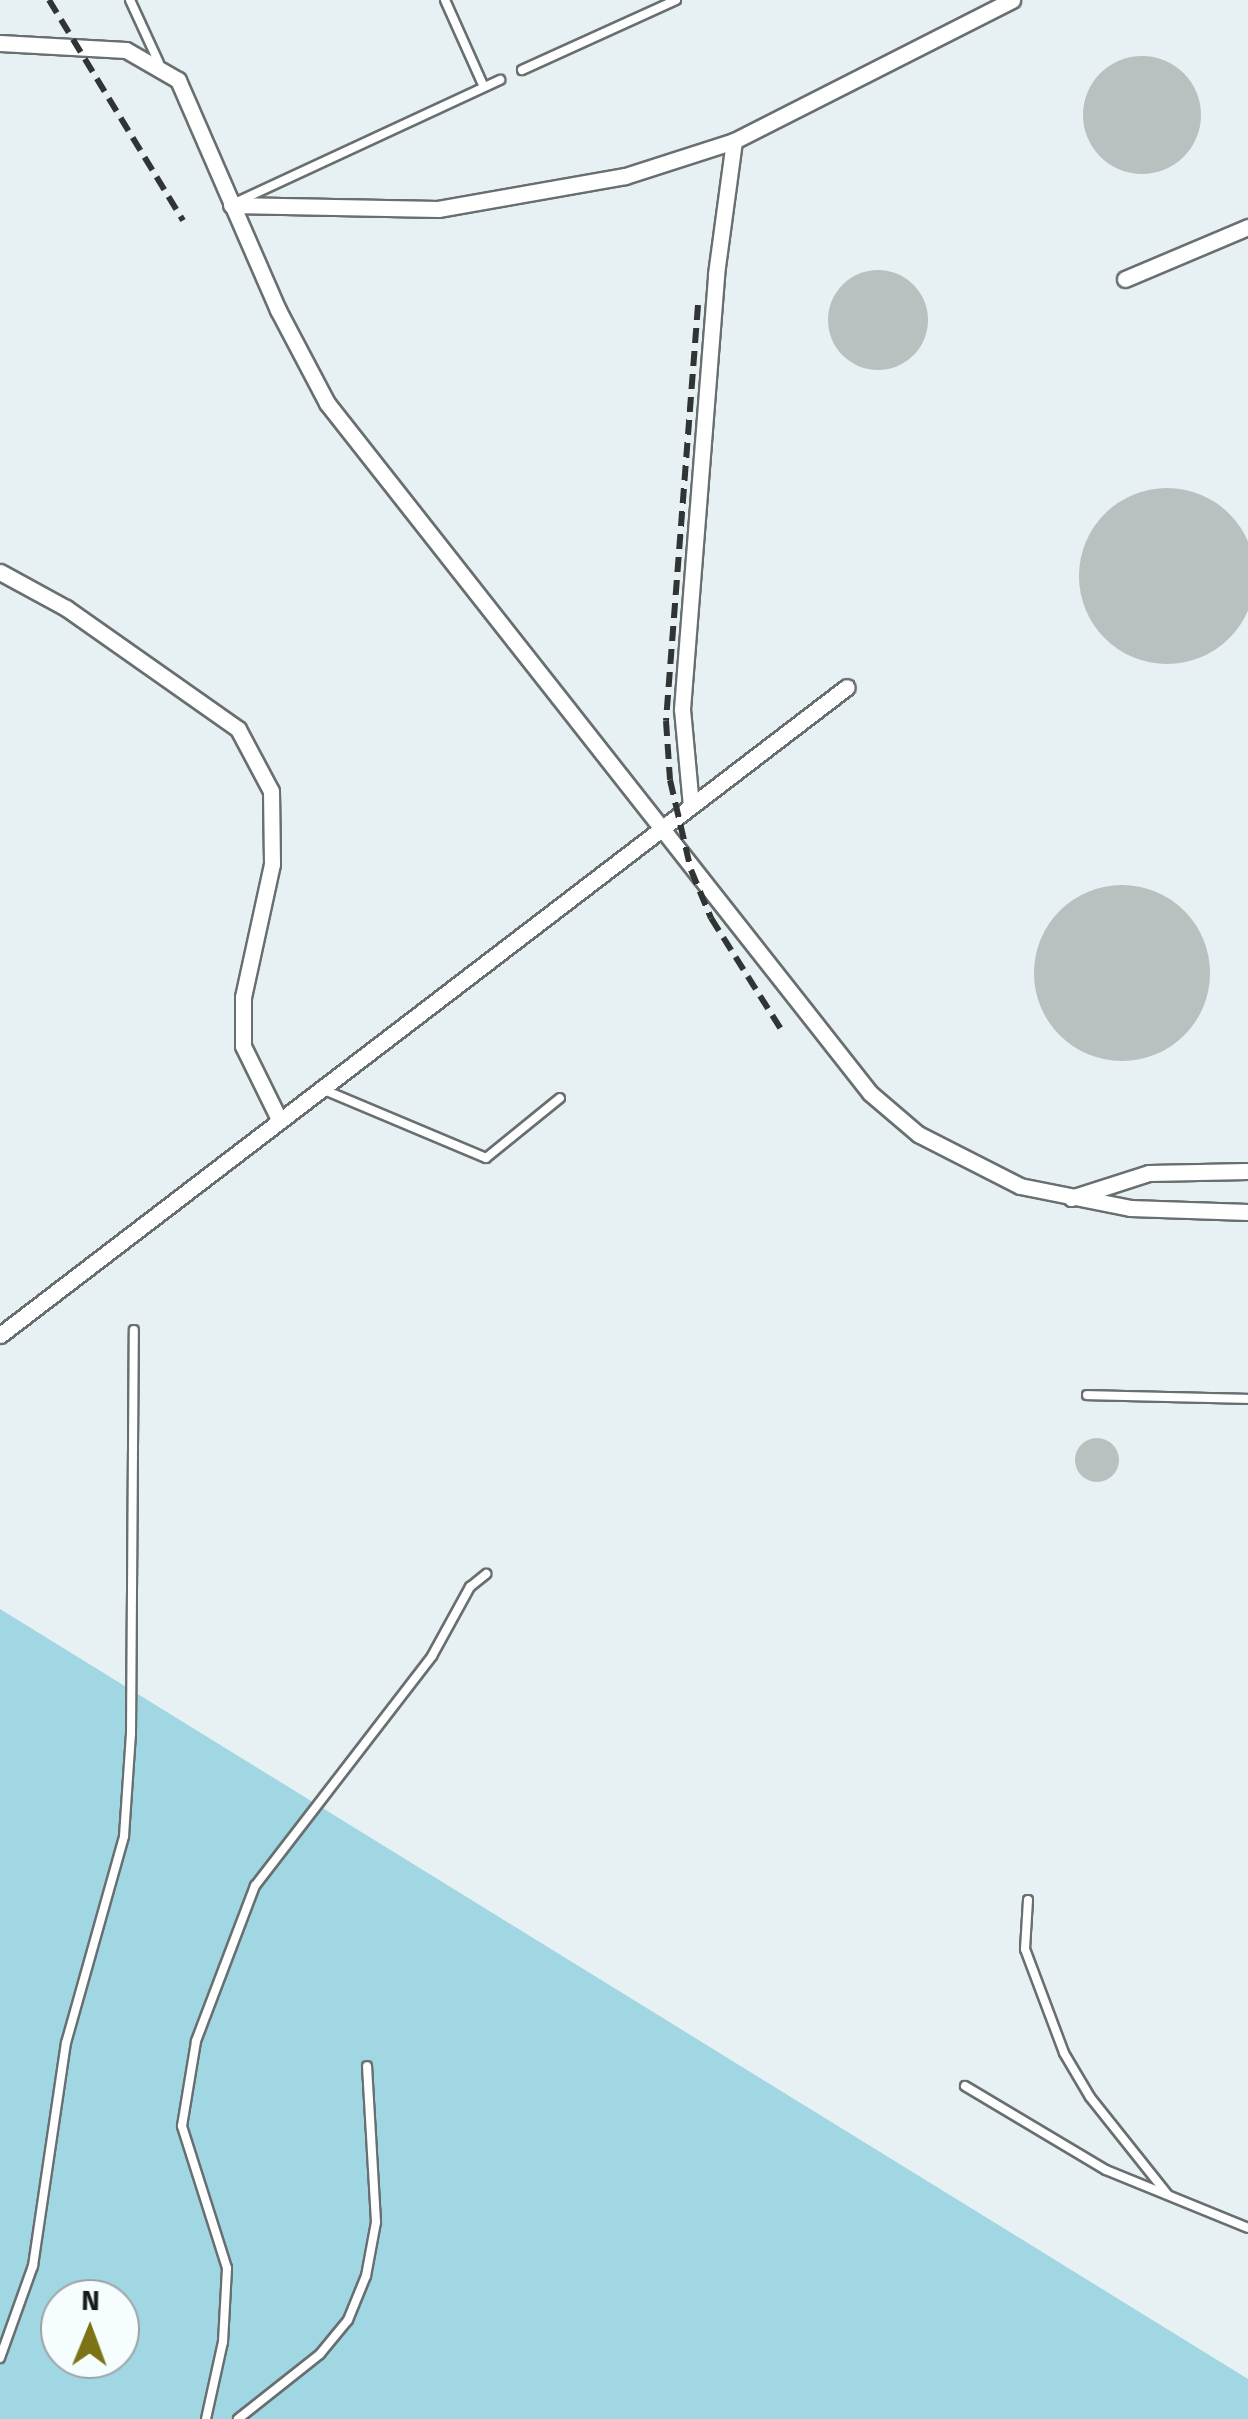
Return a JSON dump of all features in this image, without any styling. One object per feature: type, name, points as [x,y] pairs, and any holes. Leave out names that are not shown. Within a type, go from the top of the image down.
[{"type":"street","points":[[231,204],[438,209],[625,176],[734,140],[1012,0]]},
{"type":"street","points":[[0,43],[126,50],[158,63],[178,80],[231,204],[327,403],[659,830],[870,1092],[918,1134],[971,1165],[1065,1200],[1248,1212]]},
{"type":"street","points":[[690,806],[682,710],[711,331],[734,140]]},
{"type":"street","points":[[1125,280],[1248,227]]},
{"type":"street","points":[[0,572],[66,608],[238,730],[270,791],[272,864],[244,996],[243,1046],[278,1117]]},
{"type":"street","points":[[0,1335],[278,1117],[847,686]]},
{"type":"street","points":[[1065,1200],[1149,1172],[1248,1171]]},
{"type":"lane","points":[[130,0],[158,63]]},
{"type":"lane","points":[[445,0],[484,88]]},
{"type":"lane","points":[[522,70],[676,0]]},
{"type":"lane","points":[[231,204],[500,80]]},
{"type":"lane","points":[[318,1087],[486,1158],[560,1098]]},
{"type":"lane","points":[[0,2358],[33,2266],[66,2042],[124,1836],[131,1734],[134,1330]]},
{"type":"lane","points":[[1087,1395],[1248,1399]]},
{"type":"lane","points":[[206,2419],[223,2342],[227,2268],[182,2126],[196,2041],[255,1886],[432,1656],[470,1587],[486,1574]]},
{"type":"lane","points":[[1028,1900],[1026,1949],[1064,2053],[1090,2098],[1168,2195]]},
{"type":"lane","points":[[238,2419],[320,2354],[348,2320],[366,2276],[376,2222],[367,2066]]},
{"type":"lane","points":[[965,2086],[1028,2129],[1248,2228]]},
{"type":"shaded area","points":[[0,1609],[1248,2379],[1248,2419],[0,2419]]},
{"type":"building","points":[[1142,56],[1165,61],[1184,73],[1196,92],[1201,115],[1196,138],[1184,157],[1165,169],[1142,174],[1119,169],[1100,157],[1088,138],[1083,115],[1088,92],[1100,73],[1119,61]]},
{"type":"building","points":[[878,270],[897,274],[914,284],[924,301],[928,320],[924,339],[914,356],[897,366],[878,370],[859,366],[842,356],[832,339],[828,320],[832,301],[842,284],[859,274]]},
{"type":"building","points":[[1167,488],[1201,495],[1229,514],[1248,542],[1255,576],[1248,610],[1229,638],[1201,657],[1167,664],[1133,657],[1105,638],[1086,610],[1079,576],[1086,542],[1105,514],[1133,495]]},
{"type":"building","points":[[1122,885],[1156,892],[1184,911],[1203,939],[1210,973],[1203,1007],[1184,1035],[1156,1054],[1122,1061],[1088,1054],[1060,1035],[1041,1007],[1034,973],[1041,939],[1060,911],[1088,892]]},
{"type":"building","points":[[1097,1438],[1113,1444],[1119,1460],[1113,1476],[1097,1482],[1081,1476],[1075,1460],[1081,1444]]},
{"type":"railway","points":[[49,0],[183,220]]},
{"type":"railway","points":[[698,305],[666,721],[670,780],[691,870],[711,918],[781,1029]]}]
